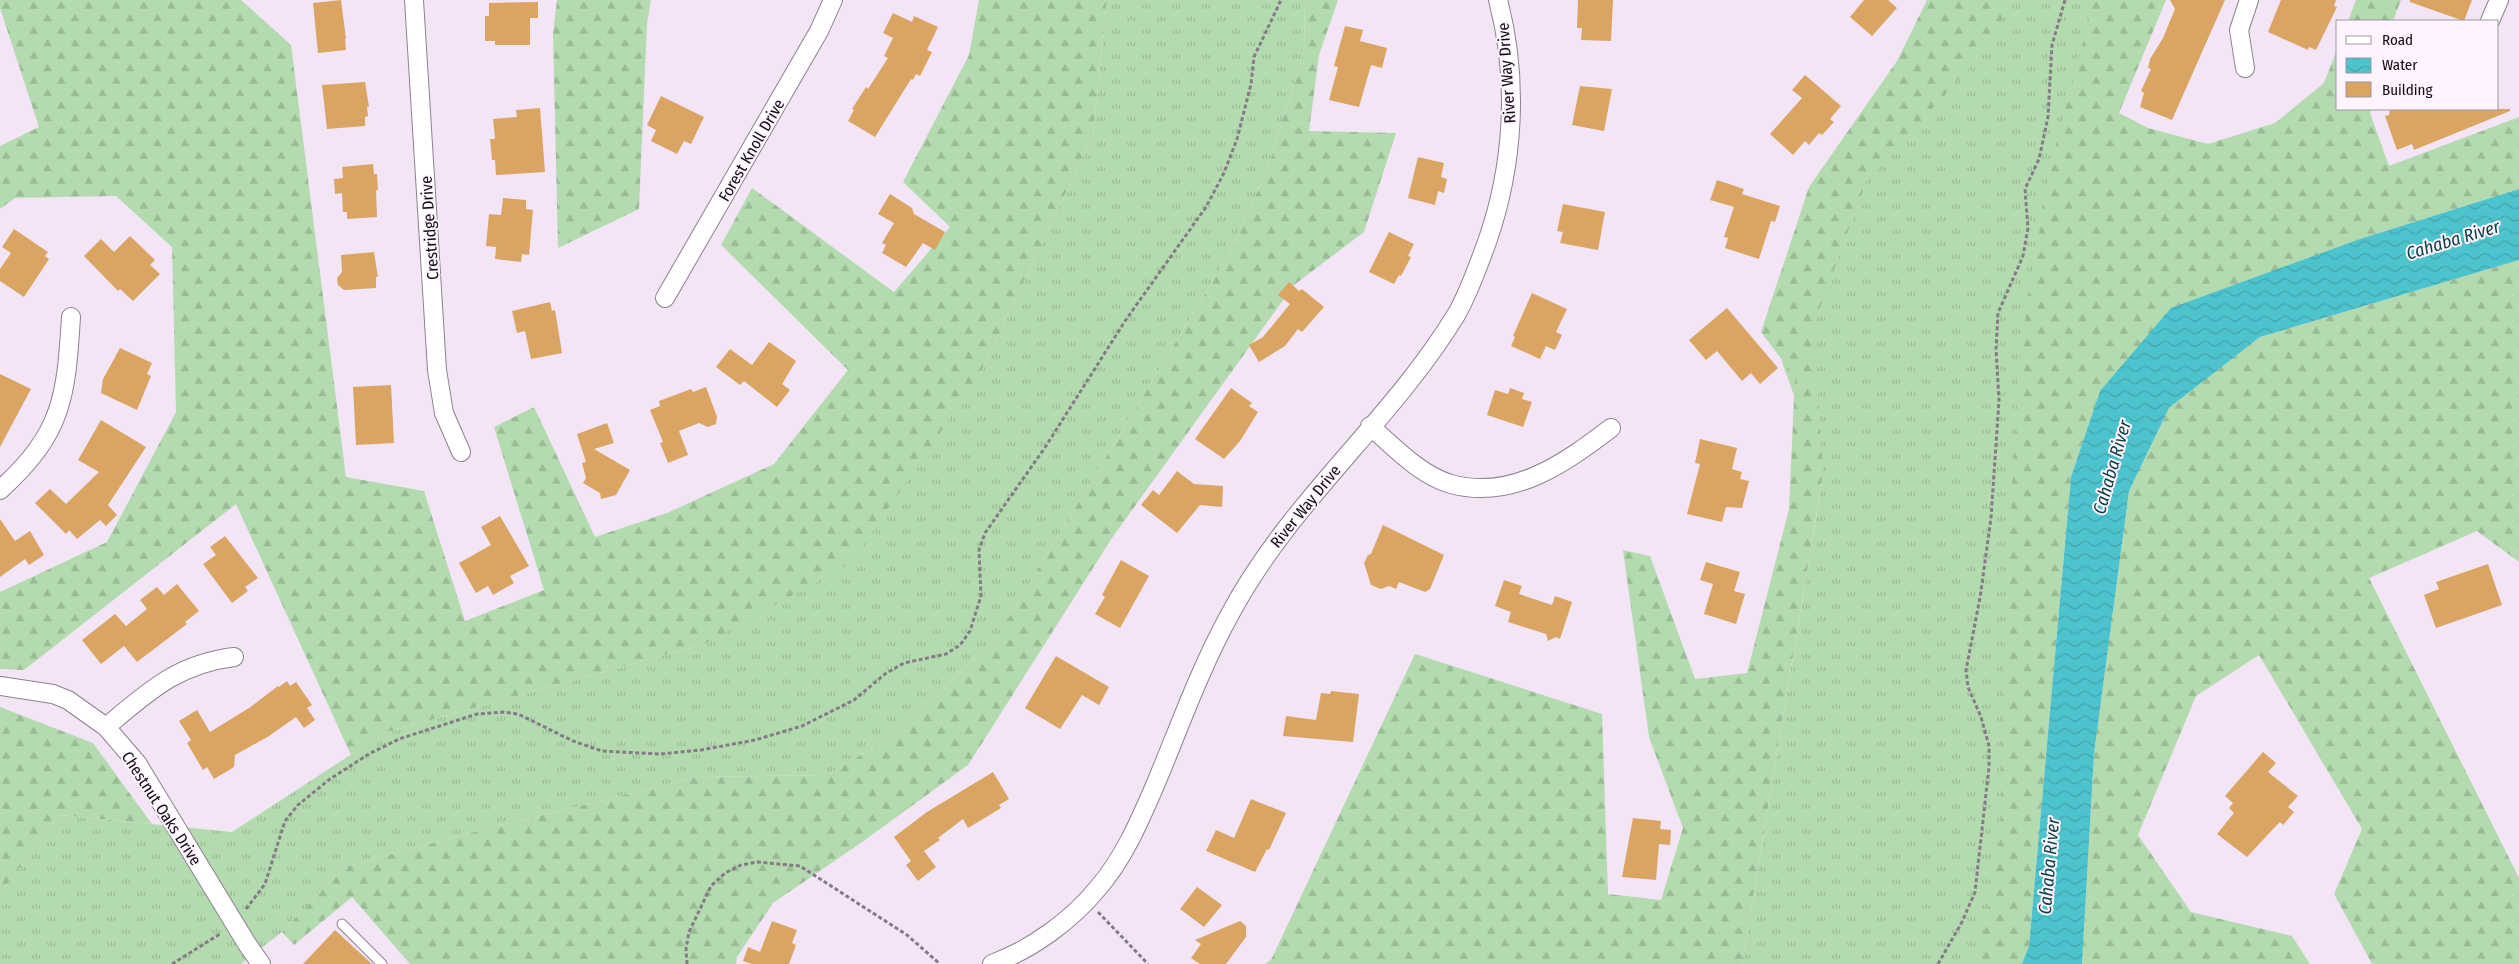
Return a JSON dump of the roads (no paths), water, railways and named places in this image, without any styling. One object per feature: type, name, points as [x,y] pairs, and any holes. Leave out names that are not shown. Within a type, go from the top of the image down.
[{"type":"street","name":"Crestridge Drive","points":[[414,0],[437,370],[444,413],[461,452]]},
{"type":"street","name":"Forest Knoll Drive","points":[[665,298],[819,31],[832,0]]},
{"type":"street","name":"River Way Drive","points":[[992,964],[1028,948],[1054,930],[1087,901],[1116,865],[1130,838],[1228,617],[1247,584],[1295,515],[1432,351],[1457,313],[1480,260],[1498,208],[1511,126],[1507,46],[1498,0]]},
{"type":"street","points":[[2245,68],[2239,30],[2249,0]]},
{"type":"street","points":[[2490,20],[2498,0]]},
{"type":"street","points":[[0,490],[34,456],[56,416],[68,370],[71,316]]},
{"type":"street","points":[[1370,426],[1398,452],[1426,472],[1450,484],[1483,487],[1521,482],[1543,474],[1569,460],[1611,428]]},
{"type":"street","points":[[106,727],[164,682],[187,668],[208,660],[234,657]]},
{"type":"street","name":"Chestnut Oaks Drive","points":[[0,686],[53,694],[68,700],[106,727],[137,763],[234,924],[261,964]]},
{"type":"lane","points":[[342,924],[382,964]]},
{"type":"water","name":"Cahaba River","points":[[2519,189],[2519,260],[2260,337],[2169,408],[2129,491],[2094,754],[2082,964],[2022,964],[2029,946],[2071,477],[2100,391],[2171,308],[2360,239]]}]
